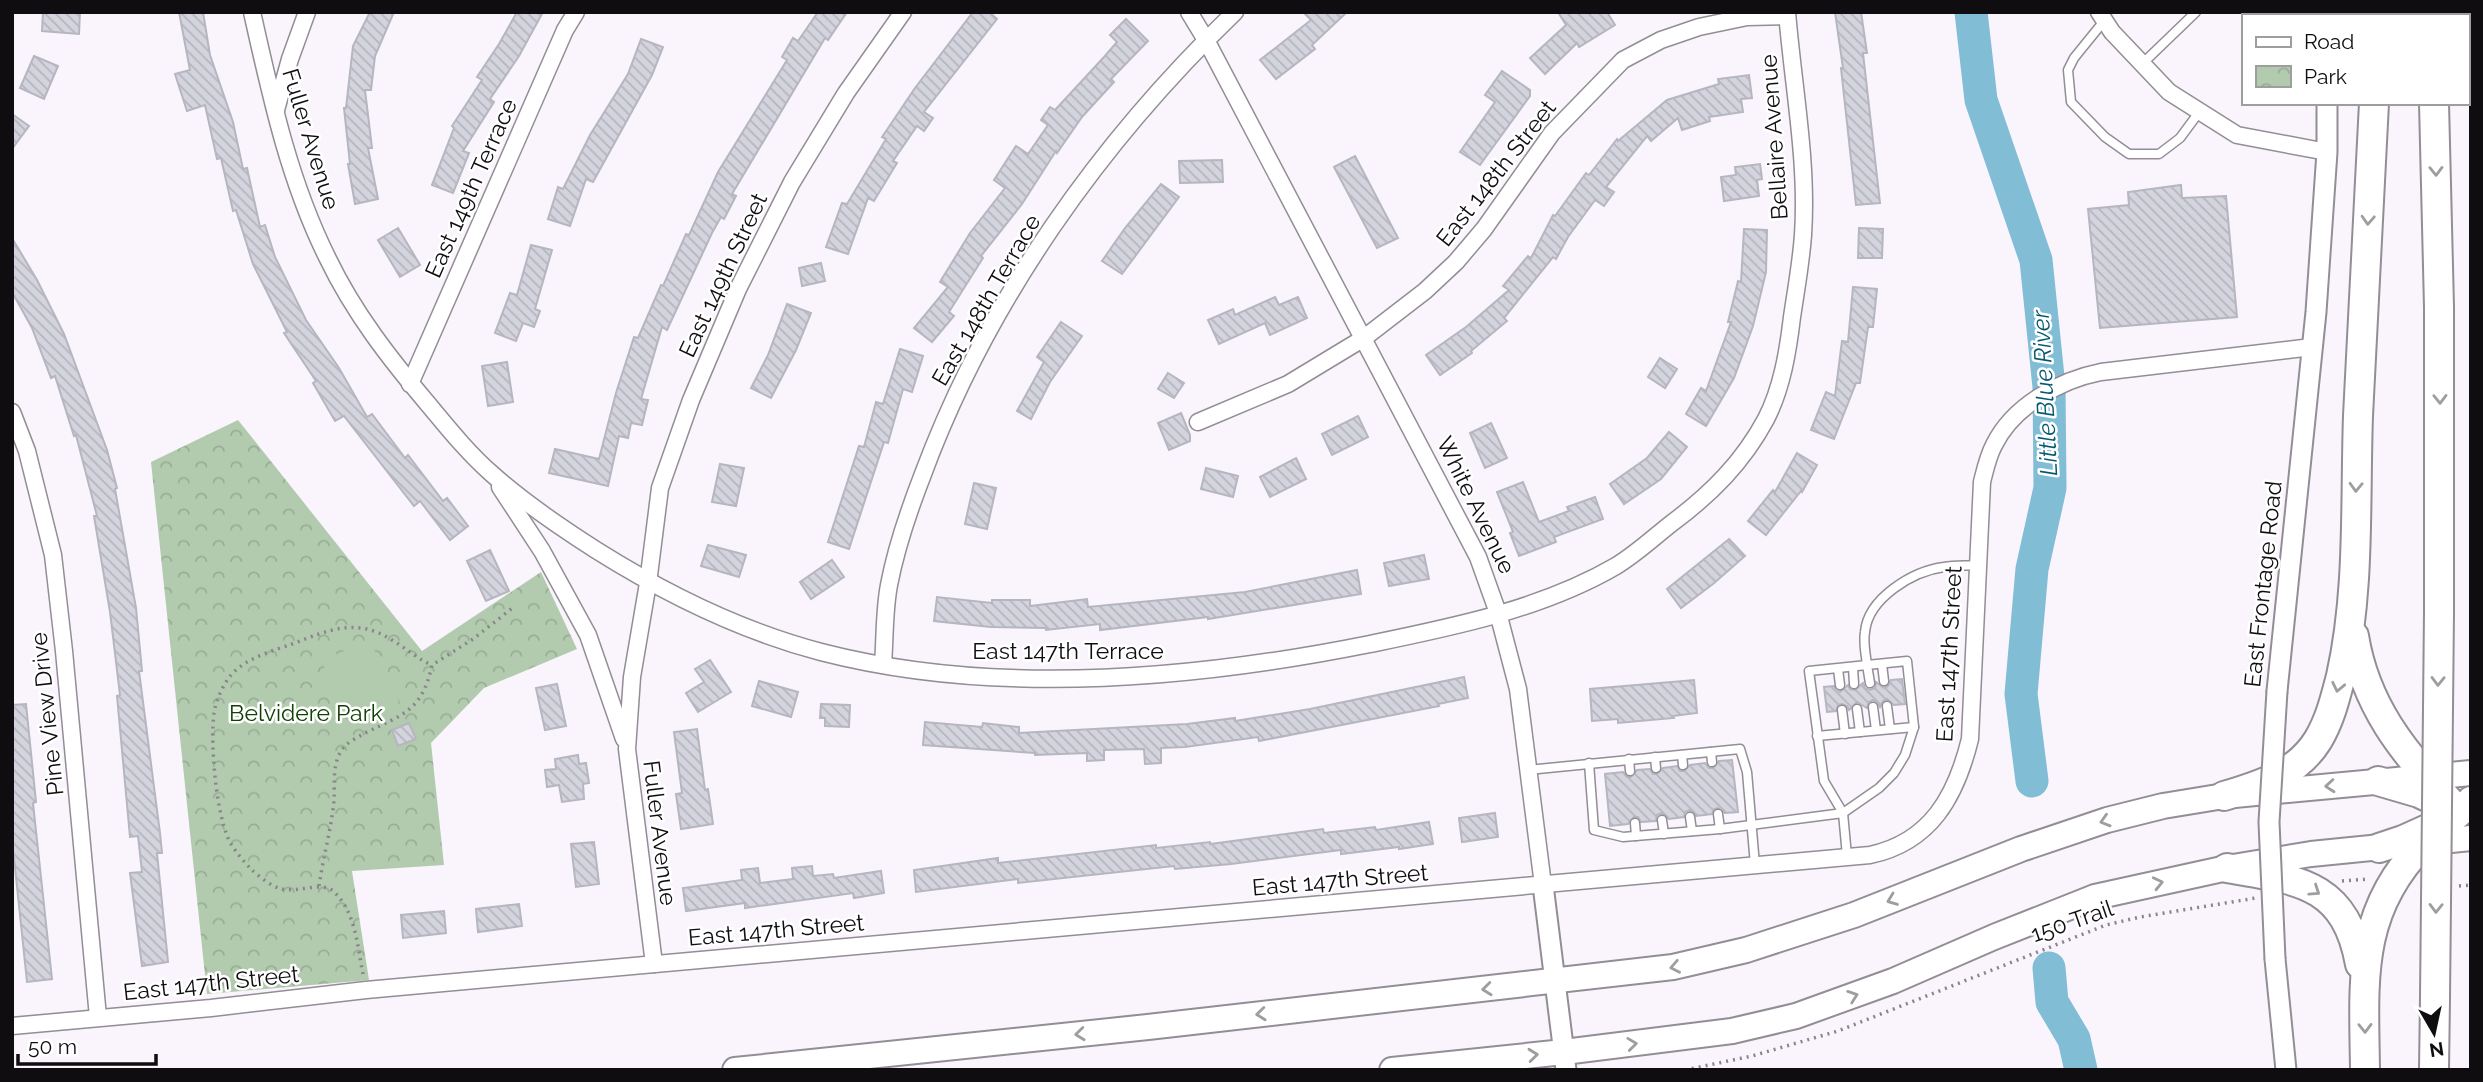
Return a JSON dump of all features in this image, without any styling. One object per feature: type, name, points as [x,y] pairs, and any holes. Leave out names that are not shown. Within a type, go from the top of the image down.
[{"type":"highway","points":[[2224,796],[2279,777],[2306,756],[2317,741],[2334,704],[2352,620],[2359,405],[2374,105]]},
{"type":"highway","points":[[2434,105],[2439,307],[2439,612],[2434,1070]]},
{"type":"highway","points":[[2352,620],[2357,654],[2368,690],[2388,727],[2426,776],[2469,811]]},
{"type":"highway","points":[[2378,781],[2469,811]]},
{"type":"highway","points":[[2365,1070],[2364,985],[2368,943],[2377,910],[2394,880],[2423,843],[2469,811]]},
{"type":"highway","points":[[2379,848],[2469,811]]},
{"type":"highway","points":[[2227,868],[2289,878],[2306,884],[2333,902],[2356,940],[2364,985]]},
{"type":"main road","points":[[735,1070],[1674,968],[1746,950],[1854,915],[2021,849],[2108,820],[2163,806],[2224,796],[2471,773]]},
{"type":"main road","points":[[1392,1070],[1565,1061],[1732,1031],[1796,1016],[1893,982],[1994,937],[2095,897],[2227,868],[2311,854],[2471,838]]},
{"type":"street","name":"Fuller Avenue","points":[[252,12],[275,113],[297,188],[328,261],[368,330],[450,431],[491,473],[551,521],[648,583],[632,677],[627,749],[654,964]]},
{"type":"street","points":[[275,113],[289,59],[307,12]]},
{"type":"street","name":"East 149th Terrace","points":[[410,383],[565,30],[576,12]]},
{"type":"street","name":"East 149th Street","points":[[648,583],[660,488],[691,400],[738,289],[792,182],[846,93],[903,12]]},
{"type":"street","name":"White Avenue","points":[[1189,12],[1478,557],[1498,613],[1518,689],[1565,1061]]},
{"type":"street","name":"East 148th Terrace","points":[[883,664],[888,586],[911,507],[940,429],[975,355],[1029,263],[1084,182],[1146,106],[1234,12]]},
{"type":"street","name":"East 148th Street","points":[[1198,422],[1288,384],[1364,338],[1425,291],[1456,262],[1484,229],[1552,133],[1623,60],[1661,40],[1699,27],[1747,17],[1787,14]]},
{"type":"street","name":"Bellaire Avenue","points":[[1498,613],[1576,586],[1619,564],[1694,507],[1737,465],[1769,415],[1787,358],[1803,234],[1802,148],[1787,14]]},
{"type":"street","points":[[2101,16],[2112,33],[2169,92],[2237,135],[2327,152]]},
{"type":"street","name":"East Frontage Road","points":[[2286,1070],[2275,959],[2269,822],[2277,691],[2312,347],[2327,152],[2327,105]]},
{"type":"street","name":"East 147th Street","points":[[12,1026],[211,1008],[366,990],[1543,885],[1892,850],[1917,834],[1937,815],[1965,760],[1970,739],[1982,482],[1994,444],[2020,412],[2040,397],[2078,377],[2312,347]]},
{"type":"street","name":"Pine View Drive","points":[[12,412],[27,451],[53,555],[98,1017]]},
{"type":"street","name":"Fuller Avenue","points":[[491,473],[542,551],[588,635],[627,749]]},
{"type":"street","name":"East 147th Terrace","points":[[648,583],[699,608],[781,640],[815,650],[883,664],[964,675],[1163,675],[1325,653],[1455,626],[1498,613]]},
{"type":"lane","points":[[2142,64],[2196,12]]},
{"type":"lane","points":[[2101,16],[2068,70],[2071,102],[2105,137],[2129,153],[2159,154],[2180,138],[2200,111]]},
{"type":"lane","points":[[1870,682],[1864,632],[1874,609],[1892,590],[1920,574],[1943,567],[1977,565]]},
{"type":"lane","points":[[1589,763],[1594,830],[1623,837],[1720,829],[1843,813],[1879,788],[1905,755],[1914,727],[1907,661],[1810,671],[1824,781],[1843,813],[1847,856]]},
{"type":"lane","points":[[1882,664],[1884,681]]},
{"type":"lane","points":[[1853,667],[1854,684]]},
{"type":"lane","points":[[1838,669],[1840,685]]},
{"type":"lane","points":[[1887,706],[1890,729]]},
{"type":"lane","points":[[1873,707],[1876,730]]},
{"type":"lane","points":[[1857,709],[1860,732]]},
{"type":"lane","points":[[1843,710],[1845,734]]},
{"type":"lane","points":[[1817,736],[1914,727]]},
{"type":"lane","points":[[1528,770],[1740,749],[1747,772],[1755,865]]},
{"type":"lane","points":[[1711,751],[1712,762]]},
{"type":"lane","points":[[1682,755],[1683,765]]},
{"type":"lane","points":[[1655,757],[1656,768]]},
{"type":"lane","points":[[1629,760],[1630,771]]},
{"type":"lane","points":[[1718,814],[1720,829]]},
{"type":"lane","points":[[1690,817],[1692,831]]},
{"type":"lane","points":[[1662,820],[1664,834]]},
{"type":"lane","points":[[1635,823],[1636,836]]},
{"type":"path","points":[[319,886],[332,809],[335,770],[340,753],[356,738],[416,705],[423,695],[432,665],[473,639],[515,606]]},
{"type":"path","points":[[366,990],[352,919],[332,890],[319,886],[310,889],[281,889],[250,869],[230,843],[219,804],[215,710],[225,683],[233,673],[256,657],[330,629],[356,625],[379,632],[418,660],[432,665]]},
{"type":"path","points":[[2321,895],[2337,881],[2394,880]]},
{"type":"path","points":[[2459,886],[2471,886]]},
{"type":"path","name":"150 Trail","points":[[1685,1070],[1752,1056],[1838,1031],[2106,925],[2261,897]]},
{"type":"green space","name":"Belvidere Park","points":[[238,420],[422,651],[541,572],[577,649],[484,688],[431,743],[444,865],[352,871],[369,980],[207,994],[151,462]]},
{"type":"green space","points":[[370,641],[399,702],[351,724],[321,660]]},
{"type":"building","points":[[43,12],[80,12],[79,34],[42,31]]},
{"type":"building","points":[[179,12],[203,12],[210,55],[233,122],[243,169],[247,168],[260,227],[265,225],[275,257],[306,320],[339,368],[367,417],[372,414],[405,458],[408,455],[443,501],[447,498],[468,526],[450,540],[420,501],[414,506],[344,416],[335,421],[313,383],[316,381],[284,333],[287,332],[253,264],[236,210],[233,211],[221,158],[217,159],[205,105],[187,111],[175,74],[190,70]]},
{"type":"building","points":[[370,12],[394,12],[375,56],[371,90],[365,90],[372,148],[368,148],[378,199],[355,204],[348,164],[344,108],[353,46]]},
{"type":"building","points":[[517,12],[543,12],[519,56],[490,99],[494,102],[463,151],[469,153],[453,193],[432,185],[454,128],[452,126],[482,80],[477,77]]},
{"type":"building","points":[[818,12],[847,12],[828,40],[825,38],[732,194],[736,196],[724,219],[721,217],[712,233],[667,330],[662,327],[641,399],[648,400],[642,425],[631,423],[628,438],[619,436],[608,486],[549,473],[555,449],[599,459],[634,337],[638,338],[661,285],[663,286],[686,234],[689,235],[718,172],[787,60],[782,57],[793,38],[798,41]]},
{"type":"building","points":[[973,12],[989,12],[997,19],[924,112],[933,118],[924,131],[917,126],[893,161],[897,163],[874,201],[868,198],[848,254],[826,247],[842,203],[847,204],[886,139],[882,137],[915,88]]},
{"type":"building","points":[[1303,12],[1347,12],[1312,45],[1315,49],[1276,79],[1260,60],[1311,20]]},
{"type":"building","points":[[1558,12],[1607,12],[1615,25],[1579,47],[1577,43],[1545,74],[1530,58],[1566,25]]},
{"type":"building","points":[[1835,12],[1861,12],[1880,203],[1856,205]]},
{"type":"building","points":[[1126,19],[1148,41],[1111,79],[1114,82],[1082,117],[1057,153],[1056,151],[1022,204],[981,256],[983,258],[949,312],[954,316],[932,342],[914,328],[948,287],[940,282],[970,233],[1005,188],[994,180],[1016,146],[1028,154],[1048,125],[1041,120],[1050,107],[1055,110],[1117,42],[1110,35]]},
{"type":"building","points":[[641,39],[663,47],[652,75],[593,182],[586,179],[570,226],[548,219],[558,187],[563,189],[590,135],[628,74]]},
{"type":"building","points":[[34,56],[58,66],[44,99],[20,88]]},
{"type":"building","points":[[1502,71],[1530,90],[1530,96],[1480,165],[1460,152],[1495,102],[1485,95]]},
{"type":"building","points":[[1749,75],[1752,98],[1741,99],[1743,112],[1709,117],[1710,121],[1682,130],[1678,118],[1651,141],[1647,136],[1606,187],[1614,192],[1604,206],[1595,200],[1568,237],[1556,259],[1553,257],[1504,318],[1507,321],[1471,351],[1472,353],[1440,375],[1426,355],[1466,327],[1509,290],[1503,286],[1528,256],[1531,258],[1553,215],[1555,216],[1586,173],[1589,175],[1617,139],[1618,141],[1667,100],[1719,84],[1718,79]]},
{"type":"building","points":[[12,114],[29,126],[12,149]]},
{"type":"building","points":[[1355,156],[1398,238],[1377,248],[1334,167]]},
{"type":"building","points":[[1222,160],[1223,182],[1180,183],[1179,161]]},
{"type":"building","points":[[1760,164],[1762,179],[1757,180],[1759,196],[1724,201],[1721,177],[1736,175],[1735,167]]},
{"type":"building","points":[[1161,184],[1179,197],[1122,274],[1102,261]]},
{"type":"building","points":[[2181,185],[2182,198],[2226,196],[2237,317],[2100,328],[2088,209],[2129,205],[2128,192]]},
{"type":"building","points":[[398,228],[420,265],[400,277],[378,240]]},
{"type":"building","points":[[1859,228],[1883,229],[1882,258],[1858,258]]},
{"type":"building","points":[[1744,229],[1767,230],[1766,272],[1753,326],[1734,378],[1706,426],[1686,414],[1701,388],[1706,391],[1731,322],[1728,322],[1738,281],[1741,282]]},
{"type":"building","points":[[12,238],[64,334],[107,450],[117,488],[115,489],[136,608],[142,671],[139,671],[162,853],[157,853],[168,962],[142,966],[130,873],[142,872],[138,836],[130,837],[117,696],[120,695],[94,516],[97,516],[76,435],[74,436],[55,376],[51,378],[32,328],[12,292]]},
{"type":"building","points":[[531,245],[552,250],[535,309],[540,311],[534,327],[523,323],[516,341],[495,333],[510,293],[517,295]]},
{"type":"building","points":[[821,263],[825,281],[802,286],[799,268]]},
{"type":"building","points":[[1853,287],[1877,289],[1873,327],[1868,327],[1860,383],[1856,383],[1834,439],[1811,430],[1826,392],[1835,396],[1842,341],[1848,342]]},
{"type":"building","points":[[1275,297],[1279,305],[1298,297],[1307,318],[1270,335],[1265,323],[1219,344],[1208,320],[1233,309],[1235,315]]},
{"type":"building","points":[[787,304],[811,313],[796,350],[771,398],[751,388],[768,355]]},
{"type":"building","points":[[1061,322],[1082,336],[1050,382],[1031,419],[1017,411],[1044,362],[1037,357]]},
{"type":"building","points":[[900,349],[923,356],[912,392],[903,389],[888,443],[884,442],[849,549],[828,542],[859,446],[864,447],[876,402],[883,404]]},
{"type":"building","points":[[1660,358],[1677,369],[1665,388],[1648,377]]},
{"type":"building","points":[[507,362],[513,402],[488,406],[482,366]]},
{"type":"building","points":[[1168,373],[1184,383],[1174,398],[1158,389]]},
{"type":"building","points":[[1181,413],[1190,441],[1169,450],[1158,423]]},
{"type":"building","points":[[1358,416],[1368,437],[1332,455],[1322,434]]},
{"type":"building","points":[[1491,423],[1507,458],[1485,468],[1470,433]]},
{"type":"building","points":[[1669,432],[1687,447],[1661,479],[1624,504],[1610,484],[1647,458]]},
{"type":"building","points":[[1797,453],[1817,465],[1802,492],[1766,535],[1748,521],[1773,490],[1775,492]]},
{"type":"building","points":[[1296,458],[1306,479],[1270,497],[1260,477]]},
{"type":"building","points":[[720,464],[744,468],[736,506],[712,502]]},
{"type":"building","points":[[1206,468],[1238,476],[1233,497],[1201,489]]},
{"type":"building","points":[[1523,482],[1539,522],[1569,511],[1567,507],[1595,497],[1603,519],[1554,537],[1556,542],[1519,556],[1510,533],[1513,532],[1497,492]]},
{"type":"building","points":[[974,483],[996,488],[987,529],[965,524]]},
{"type":"building","points":[[1729,539],[1745,556],[1681,608],[1667,589]]},
{"type":"building","points":[[708,545],[746,555],[739,577],[701,566]]},
{"type":"building","points":[[490,550],[509,591],[486,601],[467,561]]},
{"type":"building","points":[[1424,555],[1429,579],[1389,586],[1384,563]]},
{"type":"building","points":[[832,560],[844,577],[811,599],[800,582]]},
{"type":"building","points":[[1357,570],[1361,594],[1208,619],[1100,630],[1100,624],[1046,630],[934,621],[937,597],[992,603],[992,600],[1030,600],[1030,606],[1087,599],[1088,607],[1245,592]]},
{"type":"building","points":[[710,660],[731,692],[698,712],[686,693],[704,682],[695,669]]},
{"type":"building","points":[[1464,677],[1468,698],[1259,741],[1258,737],[1161,748],[1161,763],[1145,764],[1144,749],[1104,750],[1104,760],[1087,761],[1087,753],[1035,755],[923,745],[925,722],[1019,727],[1019,733],[1187,724],[1235,718],[1235,721],[1310,709]]},
{"type":"building","points":[[1902,679],[1905,704],[1894,705],[1887,699],[1880,707],[1873,700],[1867,708],[1857,702],[1849,710],[1842,704],[1838,705],[1836,711],[1827,712],[1824,687],[1834,686],[1840,692],[1848,685],[1855,690],[1863,683],[1865,688],[1870,690],[1875,688],[1876,682],[1884,688],[1891,680]]},
{"type":"building","points":[[1694,680],[1697,713],[1618,723],[1618,719],[1592,721],[1590,689]]},
{"type":"building","points":[[759,681],[798,692],[791,717],[752,706]]},
{"type":"building","points":[[557,684],[566,726],[545,730],[536,688]]},
{"type":"building","points":[[26,704],[36,802],[33,803],[52,979],[27,982],[12,839],[12,705]]},
{"type":"building","points":[[821,704],[850,705],[849,727],[825,726],[825,718],[820,718]]},
{"type":"building","points":[[409,723],[416,739],[398,746],[392,730]]},
{"type":"building","points":[[697,729],[705,790],[708,789],[713,824],[681,829],[676,794],[682,793],[674,732]]},
{"type":"building","points":[[578,755],[579,764],[586,763],[589,783],[583,784],[584,799],[562,802],[559,785],[547,787],[545,770],[556,769],[555,759]]},
{"type":"building","points":[[1732,760],[1738,812],[1725,813],[1718,808],[1714,809],[1712,814],[1696,816],[1690,810],[1685,812],[1684,817],[1669,819],[1662,813],[1657,815],[1656,821],[1641,822],[1638,817],[1634,817],[1628,824],[1610,826],[1605,774],[1623,772],[1627,777],[1631,777],[1637,770],[1650,769],[1653,774],[1657,774],[1663,768],[1677,766],[1680,771],[1684,771],[1690,765],[1705,763],[1709,768],[1713,768],[1719,761]]},
{"type":"building","points":[[1495,813],[1498,837],[1462,842],[1459,818]]},
{"type":"building","points":[[1429,822],[1433,844],[1399,849],[1341,854],[1341,850],[1231,864],[1175,869],[1174,866],[1018,883],[1018,879],[916,892],[914,870],[998,858],[998,863],[1156,845],[1156,848],[1210,844],[1323,829],[1324,833],[1375,827],[1376,830]]},
{"type":"building","points":[[594,842],[599,884],[576,887],[571,844]]},
{"type":"building","points":[[812,866],[813,876],[833,874],[834,878],[881,871],[884,893],[854,898],[853,893],[745,908],[745,903],[686,911],[683,888],[742,880],[741,870],[758,868],[760,883],[793,879],[792,868]]},
{"type":"building","points":[[519,904],[522,926],[478,932],[476,909]]},
{"type":"building","points":[[444,911],[446,933],[403,938],[401,915]]},
{"type":"waterway","name":"Little Blue River","points":[[1971,12],[1981,100],[2036,260],[2049,387],[2050,488],[2032,569],[2021,694],[2032,781]]},
{"type":"waterway","name":"Little Blue River","points":[[2049,968],[2052,1002],[2074,1039],[2081,1070]]}]
